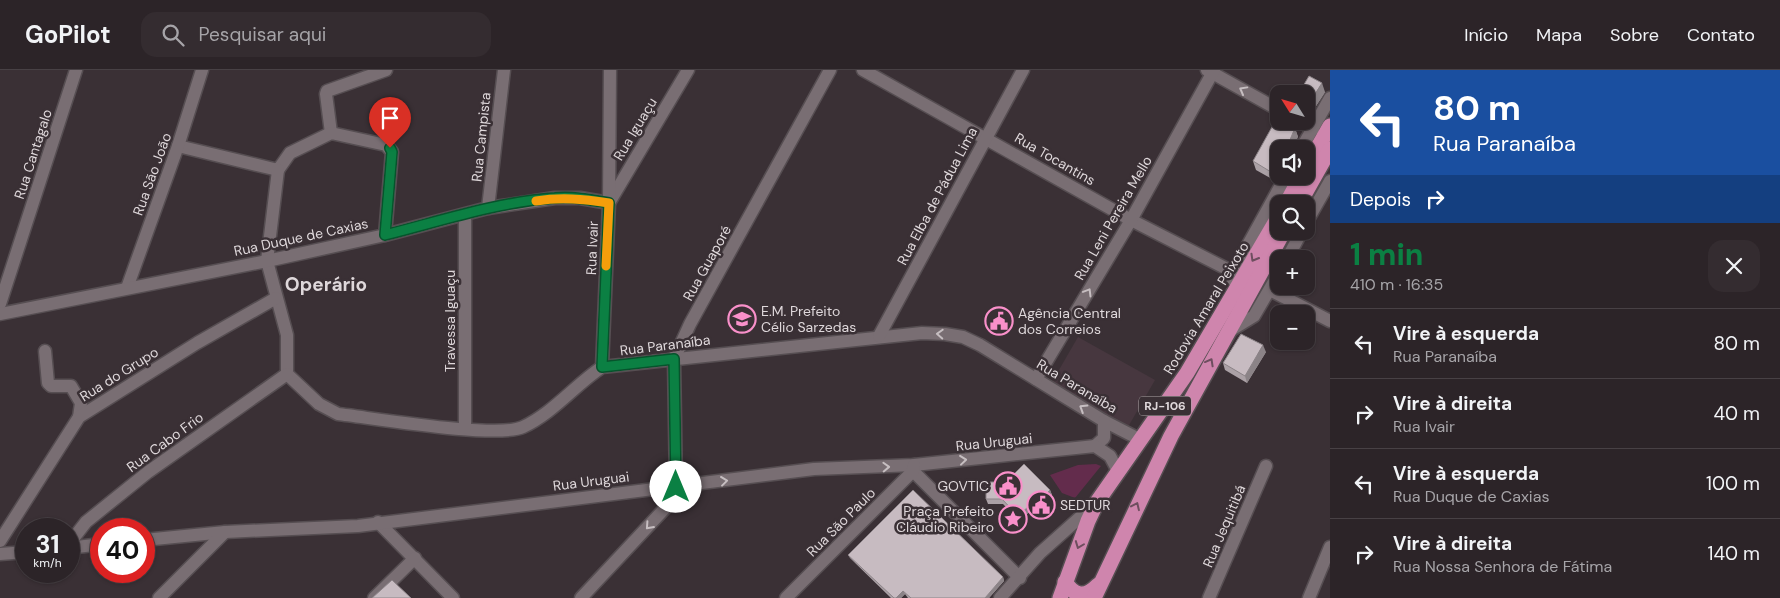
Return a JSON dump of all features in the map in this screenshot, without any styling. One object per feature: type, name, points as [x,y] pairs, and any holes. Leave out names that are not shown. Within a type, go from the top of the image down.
[{"type":"highway","points":[[1315,152],[1330,126]]},
{"type":"highway","points":[[1304,195],[1330,149]]},
{"type":"highway","name":"Rodovia Amaral Peixoto","points":[[1060,598],[1097,502],[1187,373],[1270,232]]},
{"type":"highway","name":"Rodovia Amaral Peixoto","points":[[1094,598],[1147,483],[1226,333],[1279,240]]},
{"type":"highway","points":[[1141,440],[1151,458],[1147,483]]},
{"type":"highway","points":[[1065,582],[1071,590],[1081,596],[1092,592],[1102,581]]},
{"type":"street","name":"Rua Cantagalo","points":[[0,304],[76,70]]},
{"type":"street","name":"Rua São João","points":[[127,288],[178,146],[202,70]]},
{"type":"street","points":[[331,133],[327,91],[386,70]]},
{"type":"street","name":"Rua Campista","points":[[488,208],[504,70]]},
{"type":"street","name":"Rua Ivair","points":[[602,367],[609,203],[610,70]]},
{"type":"street","name":"Rua Iguaçu","points":[[609,203],[688,70]]},
{"type":"street","name":"Rua Guaporé","points":[[676,487],[674,359],[690,324],[830,70]]},
{"type":"street","name":"Rua Tocantins","points":[[863,70],[1131,220],[1233,272]]},
{"type":"street","name":"Rua Elba de Pádua Lima","points":[[879,336],[985,137],[1023,70]]},
{"type":"street","points":[[1211,71],[1270,105]]},
{"type":"street","name":"Rua Leni Pereira Mello","points":[[1036,379],[1131,220],[1211,71]]},
{"type":"street","points":[[1315,124],[1330,98]]},
{"type":"street","points":[[287,374],[287,335],[267,261],[278,170],[290,153],[331,133],[386,146],[392,152],[385,235]]},
{"type":"street","points":[[178,146],[278,170]]},
{"type":"street","points":[[1315,207],[1330,181]]},
{"type":"street","points":[[1231,299],[1233,272],[1281,185]]},
{"type":"street","name":"Rua Duque de Caxias","points":[[0,314],[267,261],[385,235],[488,208],[555,198],[580,198],[609,203]]},
{"type":"street","name":"Travessa Iguaçu","points":[[465,215],[465,428]]},
{"type":"street","points":[[1226,333],[1254,316],[1270,290]]},
{"type":"street","points":[[1280,295],[1330,321]]},
{"type":"street","name":"Rua do Grupo","points":[[0,541],[79,417],[197,343],[276,298]]},
{"type":"street","name":"Rua Paranaíba","points":[[287,374],[319,404],[338,414],[506,431],[520,428],[537,420],[573,388],[602,367],[879,336],[945,334],[963,337],[1104,421],[1141,440]]},
{"type":"street","points":[[45,351],[48,383],[51,386],[70,386],[81,403],[79,417]]},
{"type":"street","name":"Rua Cabo Frio","points":[[80,530],[86,522],[148,472],[287,374]]},
{"type":"street","points":[[1104,421],[1104,438],[1095,446],[1110,456],[1118,472]]},
{"type":"street","name":"Rua Uruguai","points":[[155,539],[225,532],[358,526],[814,469],[913,468],[1095,446]]},
{"type":"street","name":"Rua Jequitibá","points":[[1209,598],[1266,466]]},
{"type":"street","points":[[913,468],[1020,578]]},
{"type":"street","name":"Rua São Paulo","points":[[786,598],[913,468]]},
{"type":"street","points":[[581,598],[669,504],[676,487]]},
{"type":"street","points":[[1000,598],[1054,539],[1097,502]]},
{"type":"street","points":[[378,522],[453,598]]},
{"type":"street","points":[[160,598],[225,532]]},
{"type":"street","points":[[1309,598],[1330,547]]},
{"type":"street","points":[[0,554],[15,553]]},
{"type":"street","points":[[374,598],[415,558]]},
{"type":"shaded area","points":[[1078,337],[1155,380],[1128,427],[1052,382]]},
{"type":"shaded area","points":[[1096,464],[1101,466],[1075,498],[1062,493],[1050,475],[1078,465]]},
{"type":"building","points":[[1309,76],[1322,83],[1315,94],[1315,85],[1304,85]]},
{"type":"building","points":[[1270,130],[1294,130],[1290,140],[1270,140],[1270,171],[1253,161]]},
{"type":"building","points":[[1241,334],[1263,345],[1245,376],[1223,363]]},
{"type":"building","name":"SEDTUR","points":[[1024,464],[1050,490],[1040,501],[1045,506],[1037,514],[1029,506],[1018,516],[1002,499],[986,499],[986,482],[1006,482]]},
{"type":"building","points":[[913,490],[1003,577],[985,598],[911,598],[903,591],[894,598],[848,555]]},
{"type":"building","points":[[392,580],[411,598],[372,598]]},
{"type":"slow traffic","points":[[536,201],[555,198],[580,198],[609,203],[606,266]]},
{"type":"place","name":"E.M. Prefeito Célio Sarzedas","points":[[742,319]]},
{"type":"place","name":"Agência Central dos Correios","points":[[999,321]]},
{"type":"place","name":"GOVTIC","points":[[1008,486]]},
{"type":"place","name":"SEDTUR","points":[[1041,505]]},
{"type":"place","name":"Praça Prefeito Cláudio Ribeiro","points":[[1013,519]]},
{"type":"district","name":"Operário","points":[[326,284]]},
{"type":"route","points":[[390,148],[392,152],[385,235],[488,208],[555,198],[580,198],[609,203],[602,367],[674,359],[676,487]]}]
